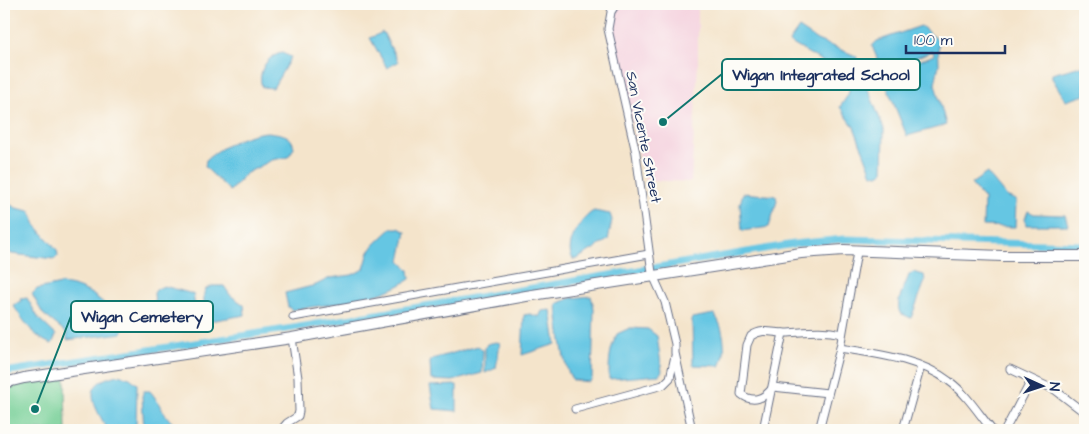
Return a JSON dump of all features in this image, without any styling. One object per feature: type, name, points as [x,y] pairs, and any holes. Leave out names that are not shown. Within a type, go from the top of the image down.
[{"type":"street","name":"San Vicente Street","points":[[616,4],[611,12],[608,29],[636,153],[653,275],[665,302],[692,430]]},
{"type":"street","points":[[4,383],[24,378],[292,338],[526,296],[755,259],[826,251],[1085,256]]},
{"type":"street","points":[[819,430],[840,348],[857,252]]},
{"type":"street","points":[[293,317],[650,257]]},
{"type":"street","points":[[773,387],[768,394],[759,400],[754,400],[741,394],[747,345],[751,336],[757,332],[774,331],[783,333],[816,330],[842,334]]},
{"type":"street","points":[[764,430],[783,333]]},
{"type":"street","points":[[281,430],[287,423],[298,416],[299,411],[298,378],[292,338]]},
{"type":"street","points":[[840,348],[887,356],[921,366],[951,382],[992,430]]},
{"type":"street","points":[[575,409],[663,385],[670,378],[675,353]]},
{"type":"street","points":[[903,430],[921,366]]},
{"type":"street","points":[[1010,369],[1031,381],[1055,390],[1085,413]]},
{"type":"street","points":[[1005,430],[1031,381]]},
{"type":"street","points":[[773,387],[828,393]]},
{"type":"shaded area","points":[[620,4],[698,6],[698,64],[691,182],[645,180],[611,31],[613,14]]},
{"type":"green space","points":[[65,378],[66,430],[4,430],[4,388],[26,381]]},
{"type":"water","points":[[921,26],[938,40],[939,64],[935,84],[946,125],[907,136],[882,75],[934,55],[933,51],[882,70],[872,46],[877,41]]},
{"type":"water","points":[[799,28],[817,40],[856,56],[861,72],[839,71],[789,42]]},
{"type":"water","points":[[383,32],[398,62],[387,68],[370,38]]},
{"type":"water","points":[[282,53],[291,57],[273,88],[262,87],[261,75],[264,65],[272,57]]},
{"type":"water","points":[[1085,65],[1085,95],[1066,101],[1052,78],[1052,74]]},
{"type":"water","points":[[863,77],[884,129],[883,172],[878,175],[872,174],[854,127],[840,107],[848,95],[852,79]]},
{"type":"water","points":[[268,132],[288,137],[291,139],[294,148],[288,157],[272,160],[245,174],[230,191],[205,167],[206,160],[227,145],[252,135]]},
{"type":"water","points":[[987,173],[1006,196],[1016,200],[1015,227],[983,226],[984,199],[971,184]]},
{"type":"water","points":[[743,193],[776,196],[777,201],[769,227],[742,231],[740,204]]},
{"type":"water","points":[[4,201],[16,208],[30,211],[37,227],[57,250],[58,256],[54,259],[12,254],[4,250]]},
{"type":"water","points":[[594,211],[610,214],[612,220],[608,240],[577,259],[573,259],[570,247],[575,232],[584,219]]},
{"type":"water","points":[[1028,211],[1034,214],[1065,215],[1068,225],[1026,225],[1025,219]]},
{"type":"water","points":[[392,228],[399,228],[406,232],[400,261],[409,270],[410,279],[383,293],[368,297],[292,310],[288,307],[285,293],[316,285],[330,278],[352,275],[364,269],[369,252]]},
{"type":"water","points":[[913,272],[924,275],[925,281],[911,318],[900,313],[899,304],[909,275]]},
{"type":"water","points":[[61,284],[81,289],[104,303],[123,326],[122,333],[67,340],[67,333],[43,314],[32,294],[37,289]]},
{"type":"water","points":[[164,286],[193,294],[197,319],[157,330],[154,293],[157,289]]},
{"type":"water","points":[[212,286],[224,286],[230,295],[244,305],[245,315],[204,322],[204,293],[206,289]]},
{"type":"water","points":[[591,296],[594,308],[592,379],[589,382],[573,380],[569,375],[562,344],[557,304],[571,298]]},
{"type":"water","points":[[27,298],[39,319],[56,335],[52,344],[40,338],[25,323],[13,305],[22,301],[21,299]]},
{"type":"water","points":[[551,310],[556,344],[522,355],[524,315],[530,314],[539,317],[542,311]]},
{"type":"water","points":[[714,314],[720,325],[724,340],[724,354],[720,366],[693,365],[692,318]]},
{"type":"water","points":[[630,328],[648,329],[657,336],[662,371],[659,375],[609,379],[610,356],[614,340],[617,334]]},
{"type":"water","points":[[500,343],[496,368],[485,373],[485,348],[487,344]]},
{"type":"water","points":[[478,346],[483,350],[482,373],[453,381],[431,380],[430,362],[432,359]]},
{"type":"water","points":[[118,375],[130,378],[137,384],[136,424],[138,430],[108,430],[95,404],[93,396],[98,384]]},
{"type":"water","points":[[457,385],[457,411],[434,409],[430,386]]},
{"type":"water","points":[[144,391],[150,391],[174,424],[172,430],[144,430],[142,396]]},
{"type":"waterway","points":[[4,372],[293,328],[794,244],[844,239],[1085,245]]},
{"type":"place","name":"Wigan Integrated School","points":[[663,122]]},
{"type":"place","name":"Wigan Cemetery","points":[[35,409]]}]
